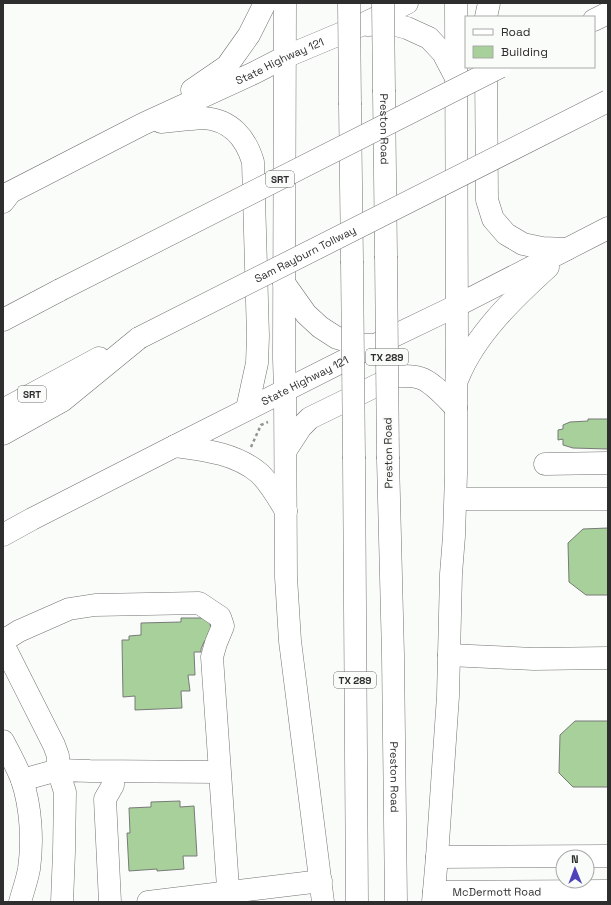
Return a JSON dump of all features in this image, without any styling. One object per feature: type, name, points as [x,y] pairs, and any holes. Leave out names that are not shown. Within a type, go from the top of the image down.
[{"type":"main road","points":[[143,124],[227,66],[249,35],[265,3]]},
{"type":"main road","points":[[148,902],[322,892],[290,641],[286,577],[284,358],[285,3]]},
{"type":"main road","name":"TX 289","points":[[349,3],[357,902]]},
{"type":"main road","name":"Preston Road","points":[[383,3],[388,459],[393,655],[396,902]]},
{"type":"main road","name":"State Highway 121","points":[[5,197],[143,124],[254,73],[285,57],[359,26],[407,3]]},
{"type":"main road","points":[[433,897],[448,696],[451,574],[456,499],[456,3]]},
{"type":"main road","points":[[486,16],[489,3]]},
{"type":"main road","points":[[595,19],[608,12]]},
{"type":"main road","points":[[359,26],[392,24],[407,28],[429,38],[443,53],[456,79]]},
{"type":"main road","points":[[486,68],[487,200],[493,219],[506,234],[523,244],[542,248],[568,249]]},
{"type":"main road","name":"SRT","points":[[3,320],[498,68]]},
{"type":"main road","name":"Sam Rayburn Tollway","points":[[3,410],[60,378],[608,101]]},
{"type":"main road","points":[[143,124],[204,118],[219,121],[238,133],[250,152],[253,162],[258,336],[257,363],[247,409]]},
{"type":"main road","name":"State Highway 121","points":[[3,535],[247,409],[456,306],[608,228]]},
{"type":"main road","points":[[456,386],[464,365],[484,333],[507,306],[568,249]]},
{"type":"main road","points":[[284,283],[306,314],[320,327],[338,338],[358,344],[375,345]]},
{"type":"main road","points":[[3,434],[62,401],[139,338]]},
{"type":"main road","points":[[286,450],[301,427],[310,418],[396,376],[422,378],[436,388],[456,408]]},
{"type":"main road","points":[[175,446],[207,450],[223,454],[243,462],[259,473],[273,490],[286,511]]},
{"type":"main road","points":[[545,464],[608,463]]},
{"type":"main road","points":[[456,499],[608,499]]},
{"type":"main road","points":[[62,902],[65,792],[58,770],[58,756],[3,642],[19,630],[69,609],[94,605],[199,604],[210,609],[220,617],[223,626],[212,657],[229,897]]},
{"type":"main road","points":[[449,655],[534,659],[608,658]]},
{"type":"main road","points":[[3,741],[13,771],[26,796],[32,837],[29,870],[20,902]]},
{"type":"main road","points":[[13,771],[58,770],[113,772],[219,772]]},
{"type":"main road","points":[[110,902],[105,799],[113,785],[113,772]]},
{"type":"main road","points":[[437,857],[608,856]]},
{"type":"main road","name":"McDermott Road","points":[[433,897],[535,897],[608,891]]},
{"type":"path","points":[[249,449],[261,426],[266,423]]},
{"type":"building","points":[[588,419],[608,419],[608,449],[573,448],[563,445],[563,439],[558,440],[558,430],[563,429],[563,425],[570,422],[588,421]]},
{"type":"building","points":[[608,528],[608,595],[586,595],[569,582],[568,543],[583,529]]},
{"type":"building","points":[[181,618],[205,618],[211,627],[211,632],[204,642],[201,652],[194,652],[195,675],[188,675],[190,691],[181,691],[182,708],[135,710],[135,696],[123,697],[122,640],[129,640],[129,636],[141,635],[141,623],[181,622]]},
{"type":"building","points":[[575,721],[608,721],[608,787],[573,787],[559,773],[560,735]]},
{"type":"building","points":[[180,801],[180,807],[194,806],[197,856],[183,856],[184,869],[129,871],[127,833],[130,833],[129,808],[151,807],[151,802]]}]
